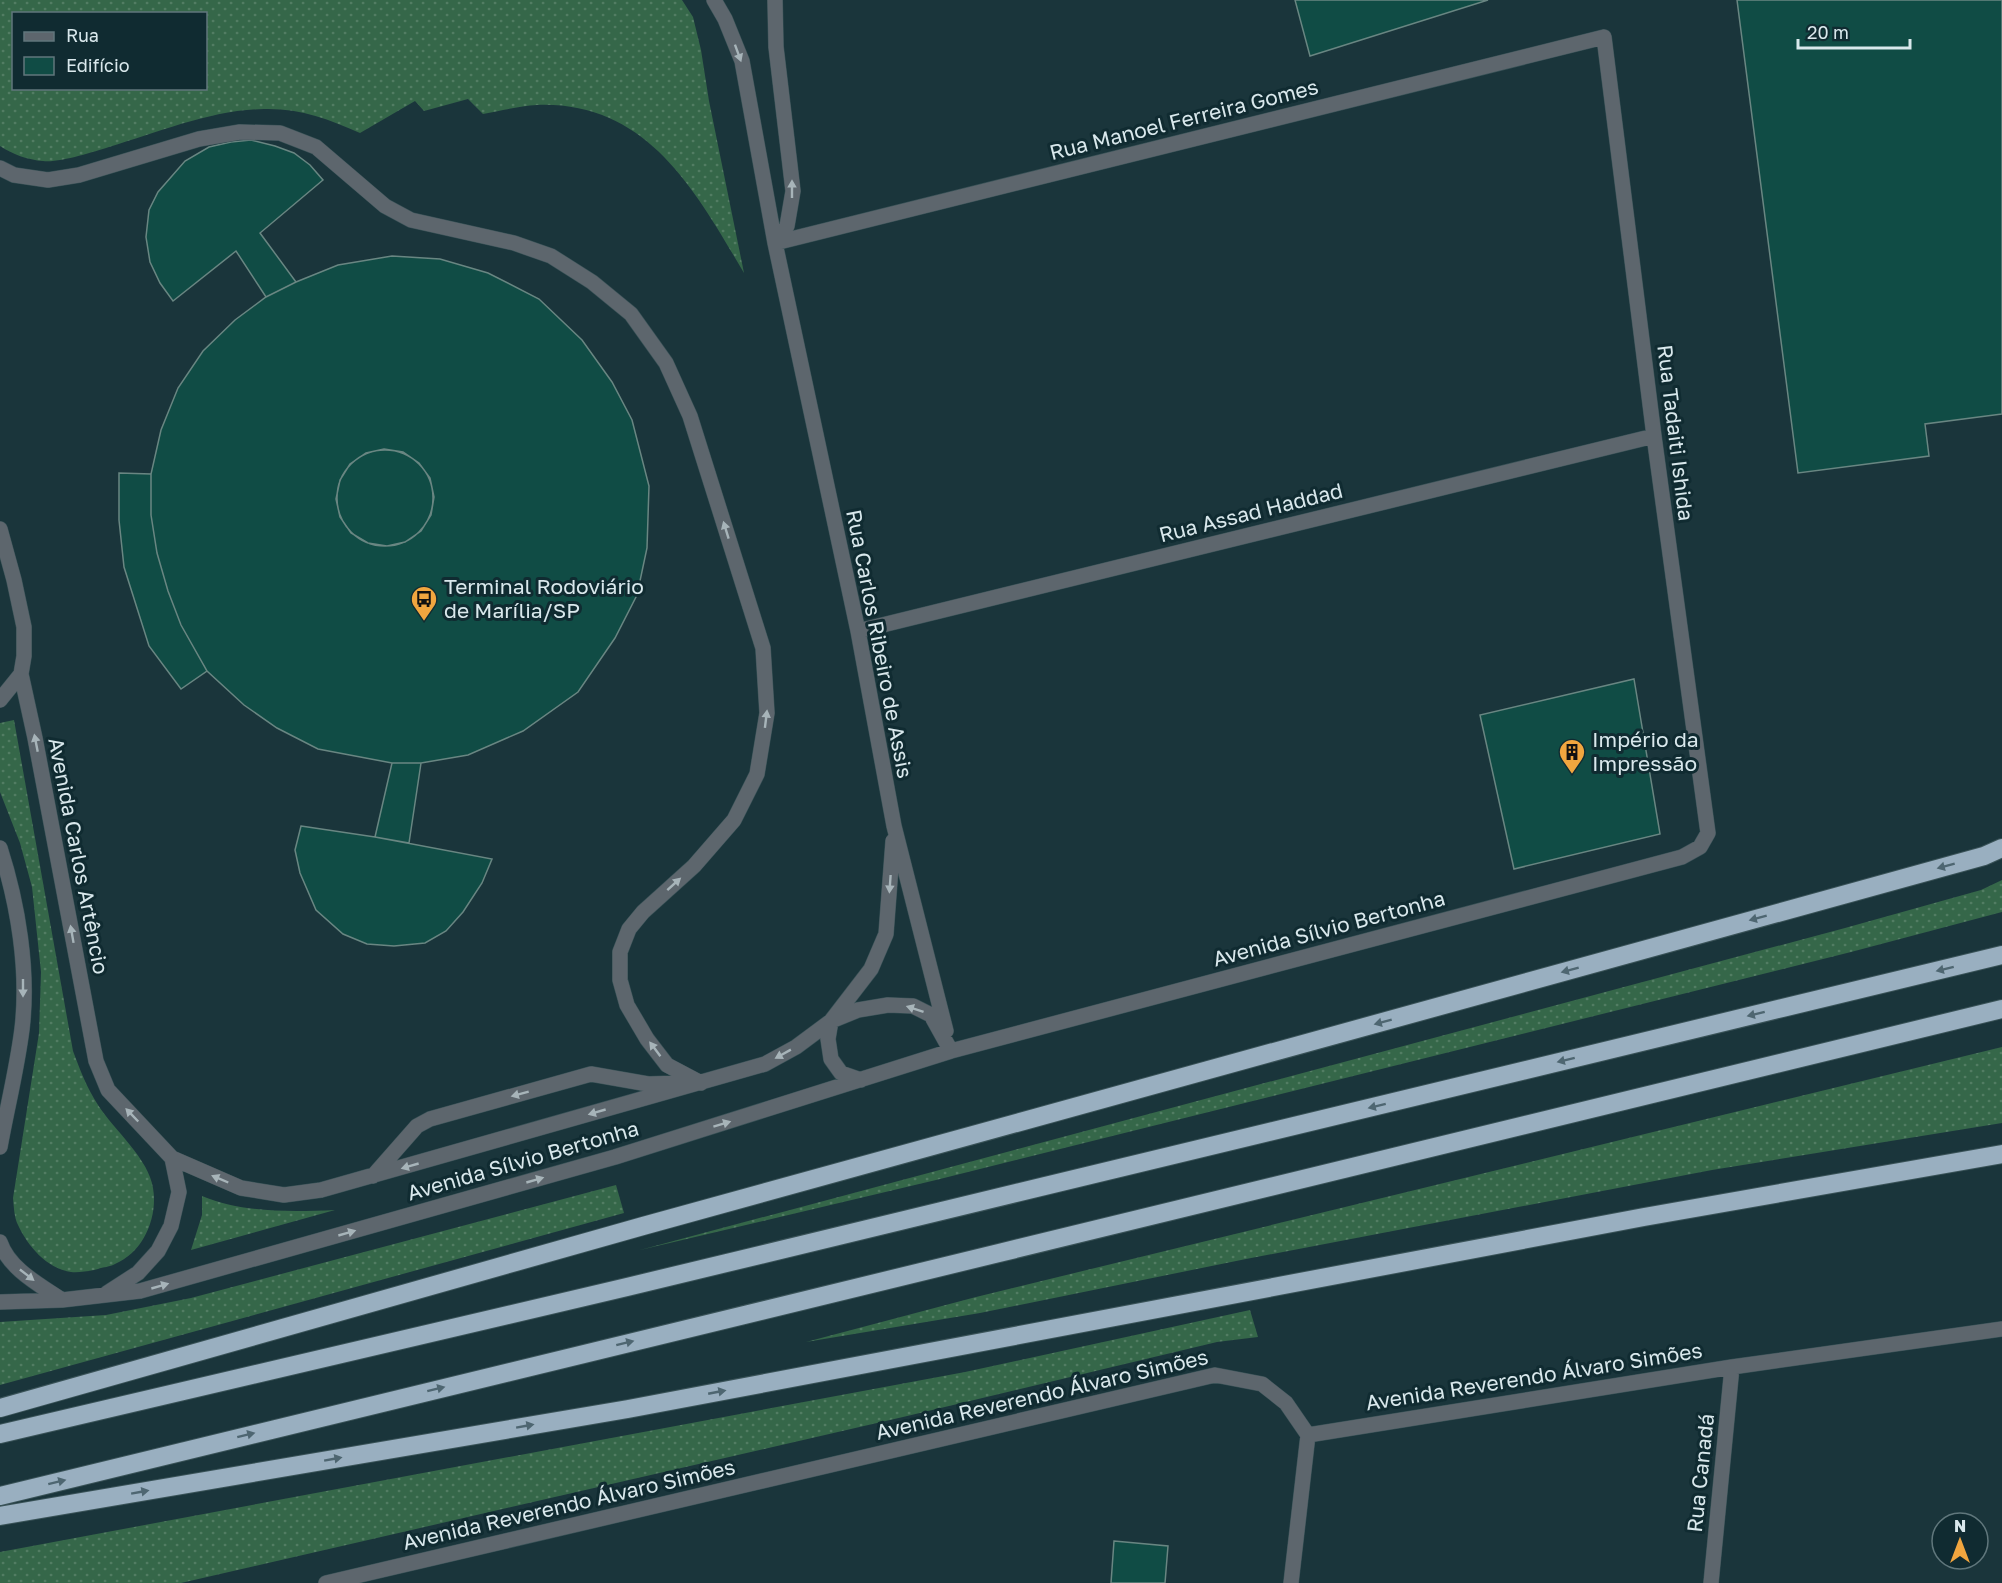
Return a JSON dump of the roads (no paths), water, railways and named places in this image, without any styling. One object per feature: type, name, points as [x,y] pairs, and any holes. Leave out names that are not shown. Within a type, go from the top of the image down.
[{"type":"highway","points":[[0,1408],[632,1229],[1984,856],[2002,848]]},
{"type":"highway","points":[[0,1434],[627,1287],[2002,955]]},
{"type":"highway","points":[[0,1496],[654,1335],[1356,1168],[2002,1009]]},
{"type":"highway","points":[[0,1516],[628,1409],[1644,1217],[2002,1154]]},
{"type":"street","name":"Rua Carlos Ribeiro de Assis","points":[[714,0],[725,19],[742,61],[775,243],[858,632],[894,826],[951,1051]]},
{"type":"street","points":[[775,0],[776,47],[793,191],[787,226],[775,243]]},
{"type":"street","name":"Rua Manoel Ferreira Gomes","points":[[775,243],[1604,37]]},
{"type":"street","name":"Rua Tadaiti Ishida","points":[[1604,37],[1707,833]]},
{"type":"street","points":[[0,168],[14,175],[48,180],[79,175],[199,139],[240,132],[280,133],[316,147],[385,206],[411,220],[514,243],[551,256],[592,282],[631,314],[666,363],[690,416],[763,648],[767,713],[757,774],[734,820],[694,866],[643,912],[629,929],[620,952],[620,980],[627,1005],[647,1039],[667,1065],[701,1083]]},
{"type":"street","name":"Rua Assad Haddad","points":[[858,632],[1654,436]]},
{"type":"street","name":"Avenida Carlos Artêncio","points":[[1,534],[24,627],[24,656],[21,674],[96,1061],[108,1090],[172,1158]]},
{"type":"street","points":[[0,700],[21,674]]},
{"type":"street","points":[[861,1080],[841,1073],[831,1059],[828,1039],[831,1021],[871,969],[886,934],[894,826]]},
{"type":"street","name":"Avenida Sílvio Bertonha","points":[[0,1302],[62,1300],[140,1292],[615,1157],[951,1051],[1682,857],[1700,847],[1707,833]]},
{"type":"street","points":[[0,848],[8,871],[18,925],[24,982],[22,1028],[0,1147]]},
{"type":"street","name":"Avenida Sílvio Bertonha","points":[[172,1158],[241,1188],[284,1195],[321,1190],[765,1064],[796,1047],[831,1021],[858,1010],[888,1005],[913,1006],[931,1015],[951,1051]]},
{"type":"street","points":[[373,1176],[417,1126],[430,1119],[591,1074],[648,1084],[701,1083]]},
{"type":"street","points":[[102,1296],[138,1274],[158,1251],[171,1226],[179,1192],[172,1158]]},
{"type":"street","points":[[0,1242],[2,1249],[22,1273],[62,1300]]},
{"type":"street","name":"Avenida Reverendo Álvaro Simões","points":[[326,1583],[1215,1375],[1262,1384],[1286,1403],[1308,1435],[1732,1366],[2002,1329]]},
{"type":"street","name":"Rua Canadá","points":[[1711,1583],[1732,1366]]},
{"type":"street","points":[[1291,1583],[1308,1435]]},
{"type":"place","name":"Terminal Rodoviário de Marília/SP","points":[[424,622]]},
{"type":"place","name":"Império da Impressão","points":[[1572,775]]}]
